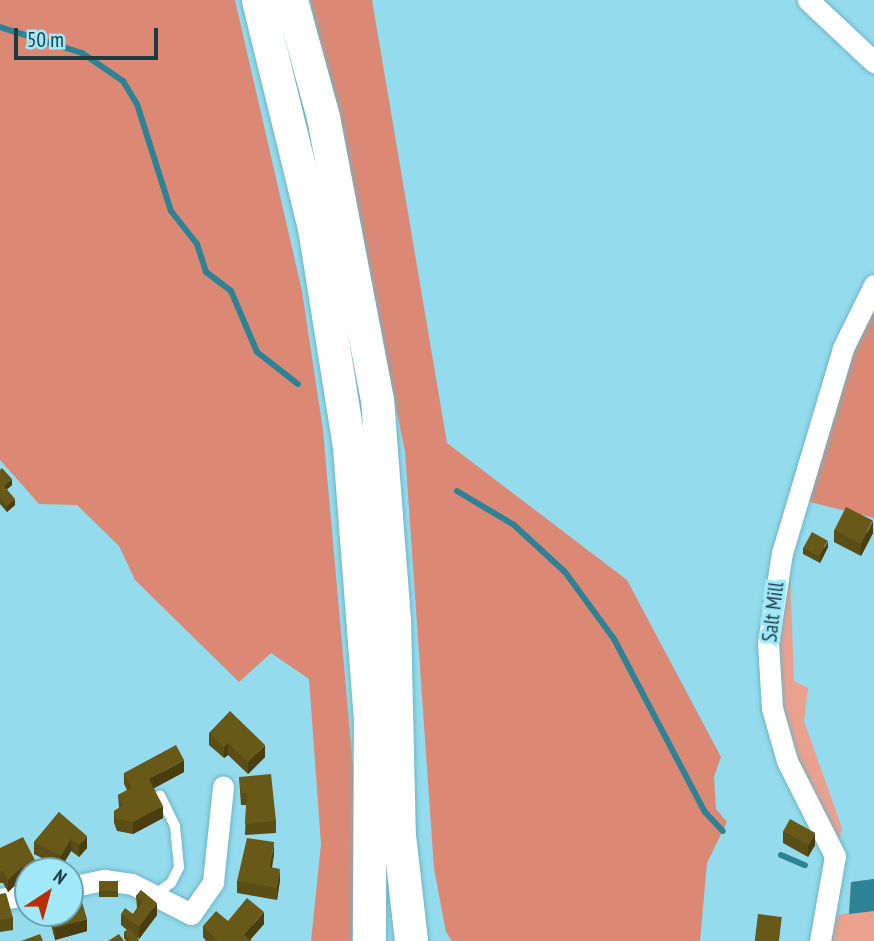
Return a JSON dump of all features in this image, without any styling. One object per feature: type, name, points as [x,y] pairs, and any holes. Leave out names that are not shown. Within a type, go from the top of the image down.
[{"type":"highway","points":[[258,0],[314,228],[349,447],[370,718],[369,941]]},
{"type":"highway","points":[[291,0],[329,144],[377,399],[408,936]]},
{"type":"highway","points":[[370,901],[408,936]]},
{"type":"street","points":[[808,0],[874,62]]},
{"type":"street","name":"Salt Mill","points":[[820,941],[835,856],[787,761],[772,708],[768,643],[782,553],[843,348],[874,285]]},
{"type":"street","points":[[84,884],[104,880],[153,896],[191,914],[206,900],[218,858],[223,786]]},
{"type":"lane","points":[[153,896],[171,883],[179,867],[175,826],[160,795]]},
{"type":"shaded area","points":[[0,0],[235,0],[302,291],[323,430],[357,811],[352,941],[311,941],[321,844],[309,679],[271,653],[239,682],[135,580],[119,546],[77,505],[39,504],[0,460]]},
{"type":"shaded area","points":[[310,0],[372,0],[447,443],[627,580],[721,757],[714,777],[716,809],[727,822],[707,863],[700,941],[452,941],[446,932],[434,869],[405,451]]},
{"type":"shaded area","points":[[874,285],[874,518],[798,499]]},
{"type":"shaded area","points":[[781,555],[790,570],[794,681],[808,688],[804,721],[842,828],[835,856],[772,708]]},
{"type":"shaded area","points":[[874,879],[874,941],[820,941],[824,917],[849,913],[851,882]]},
{"type":"water","points":[[874,879],[874,911],[849,914],[851,882]]},
{"type":"building","points":[[2,468],[12,479],[4,486],[15,499],[7,506],[0,498]]},
{"type":"building","points":[[846,507],[873,521],[861,544],[834,530]]},
{"type":"building","points":[[812,532],[828,541],[819,556],[803,548]]},
{"type":"building","points":[[230,711],[265,745],[248,762],[228,743],[224,747],[209,733]]},
{"type":"building","points":[[176,745],[184,760],[149,779],[163,806],[133,822],[117,819],[114,811],[123,805],[118,795],[132,788],[124,773]]},
{"type":"building","points":[[271,774],[276,821],[245,824],[247,793],[241,793],[239,777]]},
{"type":"building","points":[[59,812],[87,836],[79,845],[71,839],[61,856],[34,842]]},
{"type":"building","points":[[790,819],[815,833],[809,845],[783,831]]},
{"type":"building","points":[[23,837],[33,857],[14,857],[14,874],[8,880],[3,871],[0,871],[0,848]]},
{"type":"building","points":[[247,838],[274,842],[270,867],[280,869],[277,888],[237,881]]},
{"type":"building","points":[[99,881],[118,881],[118,891],[99,891]]},
{"type":"building","points":[[141,890],[157,903],[139,927],[121,914],[125,908],[133,914],[143,901],[136,896]]},
{"type":"building","points":[[6,893],[13,918],[0,920],[0,894]]},
{"type":"building","points":[[247,898],[264,912],[244,935],[252,941],[218,941],[203,926],[216,911],[228,921]]},
{"type":"building","points":[[758,914],[782,917],[779,941],[755,941]]},
{"type":"building","points":[[130,928],[139,941],[130,941],[124,932]]},
{"type":"building","points":[[40,934],[43,941],[21,941]]},
{"type":"building","points":[[119,934],[124,941],[108,941]]},
{"type":"waterway","points":[[0,27],[82,53],[123,81],[137,104],[171,211],[197,244],[206,272],[231,291],[257,352],[298,384]]},
{"type":"waterway","points":[[457,491],[514,525],[565,572],[614,639],[705,812],[723,831]]},
{"type":"waterway","points":[[781,855],[805,865]]}]
